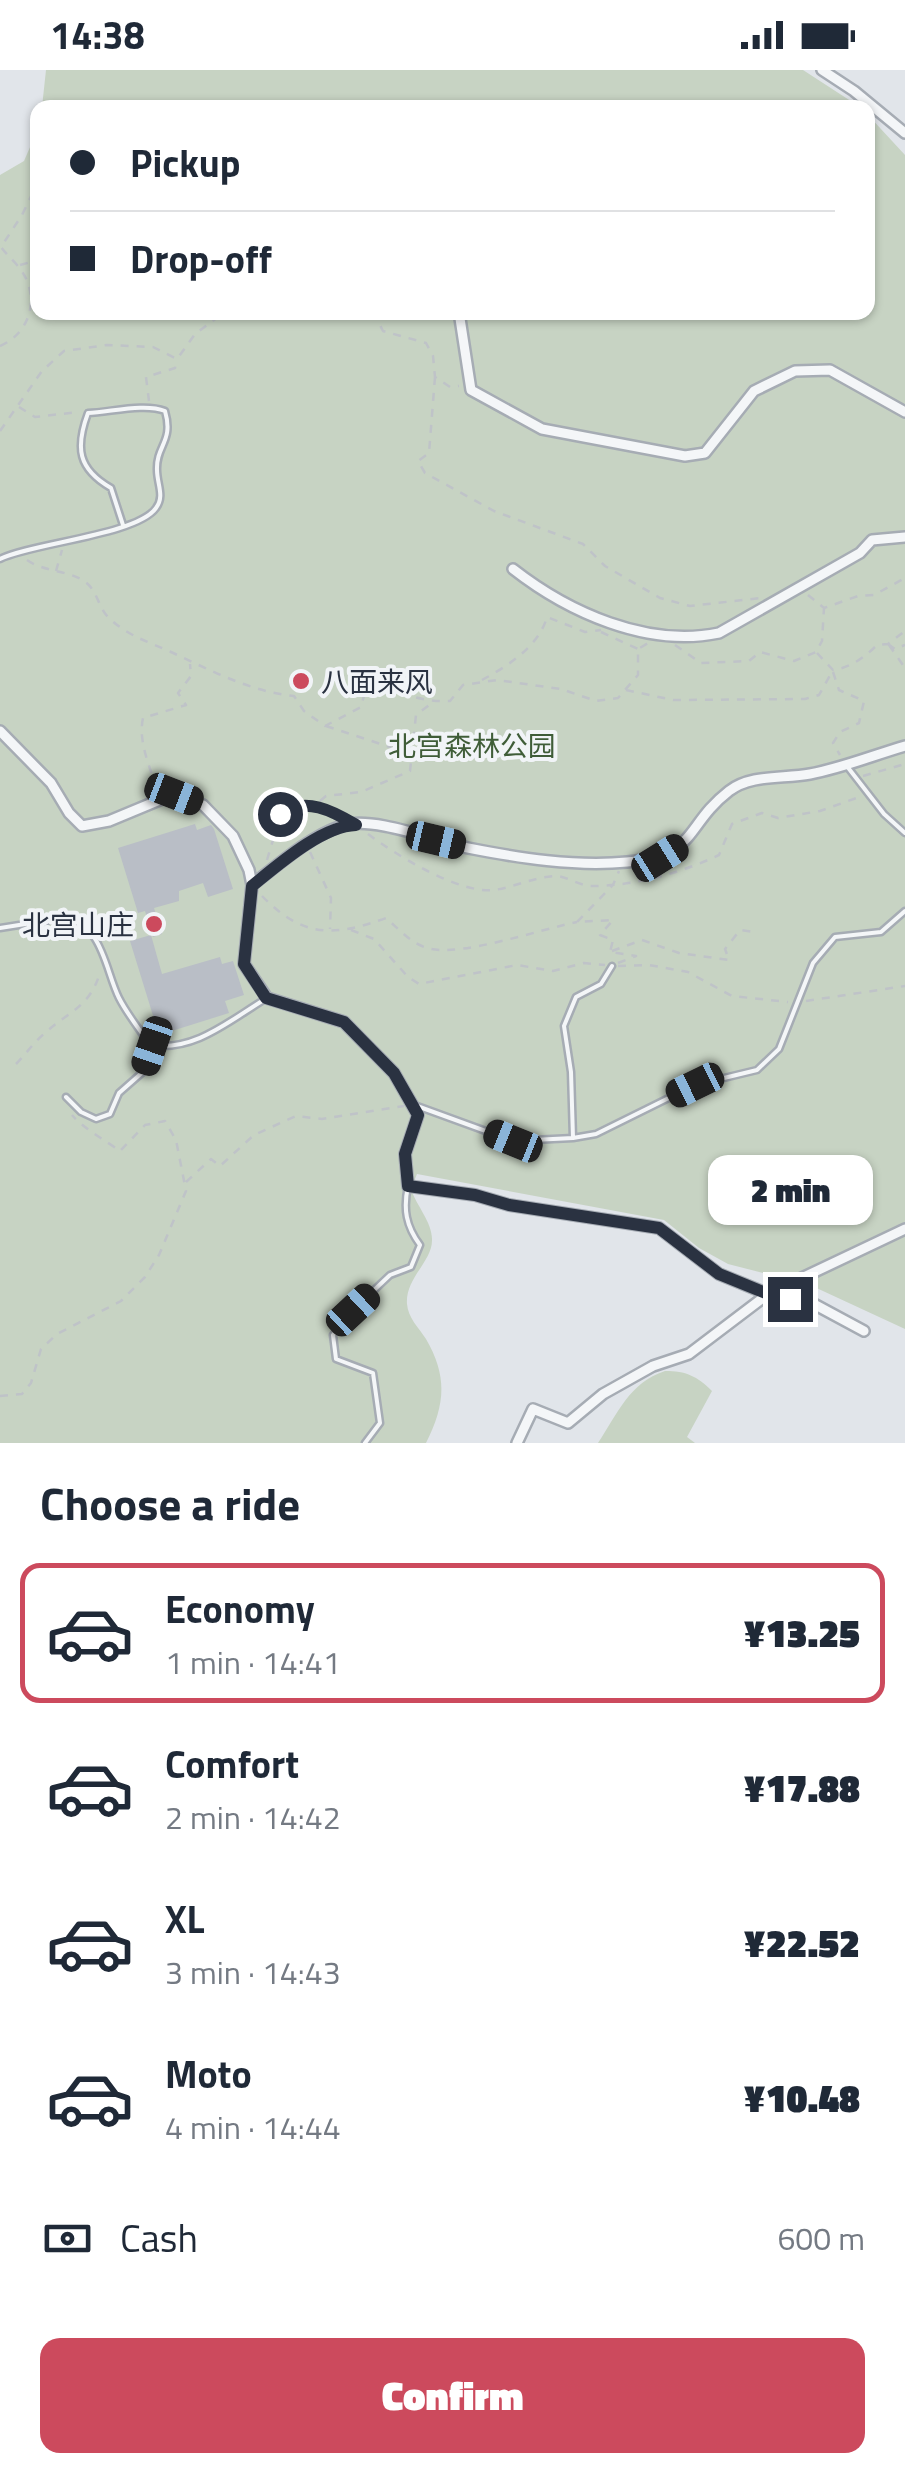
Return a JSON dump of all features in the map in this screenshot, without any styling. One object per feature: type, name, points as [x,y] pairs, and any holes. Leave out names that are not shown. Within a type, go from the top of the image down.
[{"type":"street","points":[[822,70],[865,100]]},
{"type":"street","points":[[875,109],[905,134]]},
{"type":"street","points":[[461,320],[471,390],[542,428],[685,456],[704,453],[754,391],[795,371],[830,370],[905,412]]},
{"type":"street","points":[[513,569],[564,604],[608,622],[700,637],[719,633],[860,554],[872,540],[905,537]]},
{"type":"street","points":[[0,730],[51,782],[68,814],[82,826],[109,820],[174,794],[203,804],[233,836],[252,886],[244,964],[266,998],[344,1022],[394,1073],[418,1115],[405,1154],[408,1186],[659,1228],[719,1274],[768,1294],[812,1303],[864,1331]]},
{"type":"street","points":[[252,886],[342,826],[356,825],[372,824],[469,848],[562,862],[624,863],[660,858],[689,840],[713,806],[730,790],[748,781],[810,774],[905,746]]},
{"type":"street","points":[[517,1443],[533,1410],[568,1423],[603,1394],[653,1366],[689,1354],[768,1294],[905,1229]]},
{"type":"lane","points":[[0,559],[123,525],[148,516],[158,506],[161,490],[156,468],[170,430],[165,410],[152,405],[122,412],[88,413],[80,435],[83,464],[94,478],[111,488],[123,525]]},
{"type":"lane","points":[[845,764],[884,814],[905,833]]},
{"type":"lane","points":[[280,814],[286,808],[314,806],[332,810],[356,825]]},
{"type":"lane","points":[[412,1105],[513,1141],[596,1134],[695,1085],[757,1070],[778,1050],[813,963],[835,937],[880,932],[905,910]]},
{"type":"lane","points":[[0,928],[73,919],[97,941],[118,996],[152,1046],[166,1048],[212,1035],[266,998]]},
{"type":"lane","points":[[572,1138],[572,1072],[564,1026],[576,997],[601,984],[612,966]]},
{"type":"lane","points":[[66,1096],[96,1119],[110,1114],[119,1093],[144,1071],[152,1046]]},
{"type":"lane","points":[[366,1443],[380,1423],[373,1373],[336,1358],[333,1336],[353,1310],[390,1276],[410,1267],[419,1252],[404,1207],[408,1186]]},
{"type":"path","points":[[30,198],[1,246],[18,266],[30,297]]},
{"type":"path","points":[[18,266],[30,262]]},
{"type":"path","points":[[0,346],[13,340],[30,317]]},
{"type":"path","points":[[152,405],[146,377],[174,368],[196,334],[214,320]]},
{"type":"path","points":[[377,320],[383,331],[426,343],[433,356],[429,453],[418,461],[425,473],[494,511],[584,544],[605,566],[660,598],[690,606],[742,598],[778,598]]},
{"type":"path","points":[[0,432],[42,370],[64,350],[153,347],[177,359]]},
{"type":"path","points":[[435,377],[450,387],[470,386]]},
{"type":"path","points":[[18,406],[35,416],[88,413]]},
{"type":"path","points":[[56,572],[64,544]]},
{"type":"path","points":[[18,553],[38,568],[83,580],[93,589],[106,616],[140,642],[278,695],[294,696],[304,711],[324,726],[390,747],[412,761]]},
{"type":"path","points":[[824,608],[858,596],[874,595],[905,578]]},
{"type":"path","points":[[798,587],[824,608]]},
{"type":"path","points":[[672,643],[700,663],[748,661],[760,652],[794,661],[816,652],[822,641],[824,608]]},
{"type":"path","points":[[476,683],[510,666],[517,655],[542,635],[548,617],[584,632],[600,631],[638,649],[661,644]]},
{"type":"path","points":[[600,631],[608,622]]},
{"type":"path","points":[[833,670],[843,669],[905,631]]},
{"type":"path","points":[[650,645],[651,632]]},
{"type":"path","points":[[888,644],[895,648],[905,646]]},
{"type":"path","points":[[888,644],[905,668]]},
{"type":"path","points":[[324,726],[361,707],[366,688],[386,688],[433,702],[450,701],[463,685],[508,682],[560,689],[596,701],[618,698],[638,676],[638,649]]},
{"type":"path","points":[[816,652],[833,670],[839,690],[864,701],[859,723],[840,732],[832,742],[845,764]]},
{"type":"path","points":[[161,798],[140,728],[142,718],[186,705],[178,693],[191,676],[190,662]]},
{"type":"path","points":[[624,690],[673,700],[805,700],[818,696],[833,670]]},
{"type":"path","points":[[314,806],[326,796],[361,792],[410,772],[416,715],[433,702]]},
{"type":"path","points":[[855,778],[905,764]]},
{"type":"path","points":[[262,877],[280,814]]},
{"type":"path","points":[[308,846],[331,898],[330,931]]},
{"type":"path","points":[[578,922],[612,885],[624,863]]},
{"type":"path","points":[[252,886],[283,917],[315,931],[351,930],[386,918],[413,942],[432,950],[458,949],[578,922],[613,920],[600,935],[614,940],[610,952]]},
{"type":"path","points":[[351,930],[374,939],[419,984],[517,965],[553,971],[584,964],[688,972],[732,996],[798,1002],[905,986]]},
{"type":"path","points":[[610,952],[642,940],[679,954],[730,960],[725,950],[731,940],[740,930],[754,932]]},
{"type":"path","points":[[610,952],[636,956],[612,966]]},
{"type":"path","points":[[16,1064],[46,1031],[75,1013],[95,989],[106,958]]},
{"type":"path","points":[[0,1396],[22,1394],[31,1383],[41,1348],[57,1334],[121,1300],[144,1277],[186,1191],[176,1140],[165,1121],[145,1126],[120,1151],[80,1124],[72,1114],[74,1104]]},
{"type":"path","points":[[185,1184],[210,1159],[220,1166],[254,1134],[296,1116],[322,1119],[412,1105]]},
{"type":"green space","points":[[46,70],[803,70],[849,100],[43,100]]},
{"type":"green space","name":"北宫森林公园","points":[[875,123],[905,155],[905,1329],[810,1285],[728,1264],[699,1248],[664,1220],[417,1174],[411,1189],[432,1239],[428,1255],[410,1286],[407,1304],[433,1353],[441,1379],[437,1416],[426,1443],[0,1443],[0,175],[24,161],[30,147],[30,320],[875,320]]},
{"type":"green space","points":[[665,1371],[691,1375],[712,1391],[687,1437],[695,1443],[598,1443],[633,1391]]},
{"type":"building","points":[[195,824],[197,830],[211,825],[214,829],[233,889],[208,897],[203,883],[179,891],[179,901],[154,908],[162,934],[153,937],[145,911],[138,913],[118,848]]},
{"type":"building","points":[[151,935],[162,974],[220,957],[222,964],[233,961],[244,995],[225,1001],[229,1013],[159,1035],[130,941]]},
{"type":"place","name":"八面来风","points":[[301,681]]},
{"type":"place","name":"北宫山庄","points":[[154,924]]},
{"type":"route","points":[[280,814],[286,808],[314,806],[332,810],[356,825],[342,826],[290,856],[252,886],[244,964],[266,998],[344,1022],[394,1073],[418,1115],[405,1154],[408,1186],[659,1228],[719,1274],[790,1299]]}]
